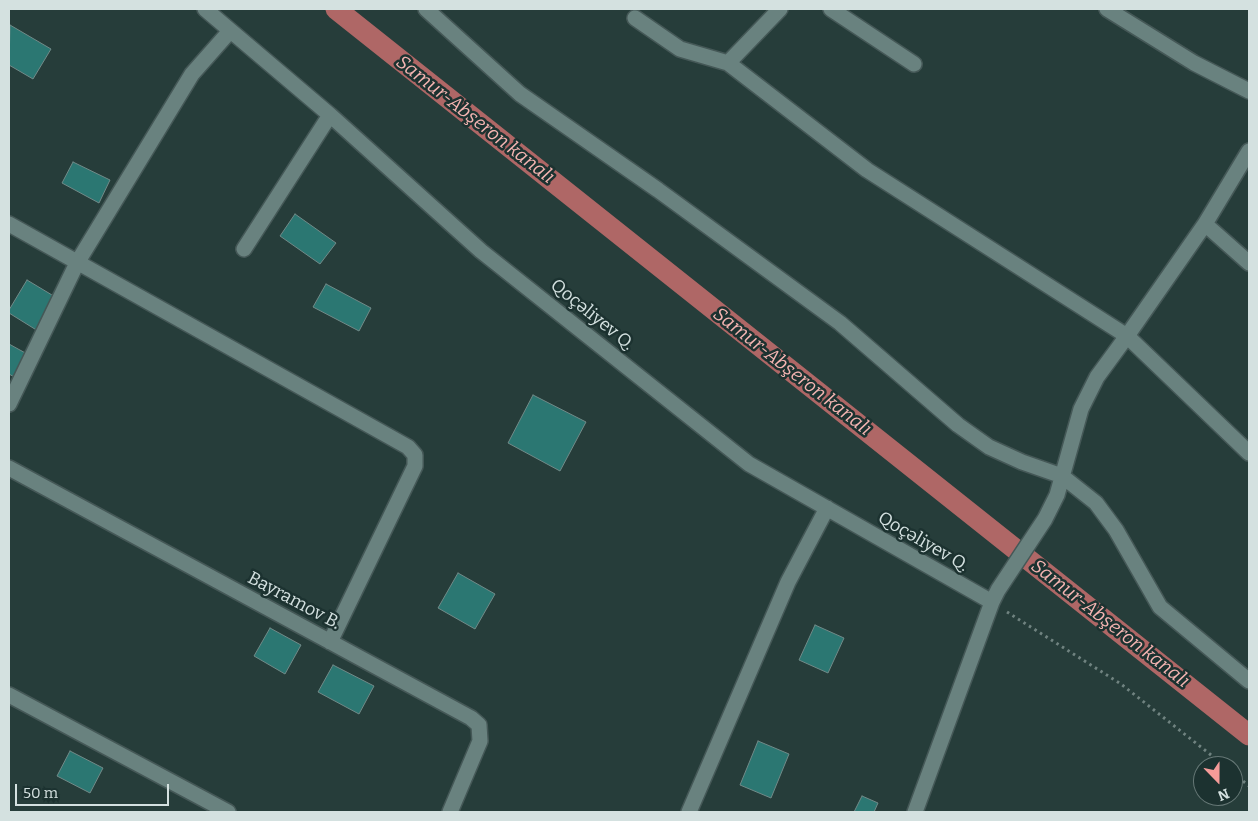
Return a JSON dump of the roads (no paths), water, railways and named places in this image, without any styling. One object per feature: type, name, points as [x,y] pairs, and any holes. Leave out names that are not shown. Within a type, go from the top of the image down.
[{"type":"street","name":"Qoçəliyev Q.","points":[[205,9],[330,115],[481,250],[749,464],[992,602]]},
{"type":"street","points":[[426,9],[520,94],[658,190],[840,323],[958,425],[989,446],[1022,462],[1062,476],[1096,503],[1116,530],[1160,607],[1249,681]]},
{"type":"street","points":[[728,63],[780,9]]},
{"type":"street","points":[[832,9],[914,64]]},
{"type":"street","points":[[1107,9],[1194,64],[1249,91]]},
{"type":"street","points":[[635,18],[680,49],[728,63],[867,170],[1127,336],[1249,454]]},
{"type":"street","points":[[9,404],[77,262],[192,74],[230,31]]},
{"type":"street","points":[[244,249],[330,115]]},
{"type":"street","points":[[915,812],[992,602],[1045,519],[1057,495],[1081,409],[1096,377],[1205,224],[1249,151]]},
{"type":"street","points":[[9,224],[408,447],[414,455],[415,466],[330,642]]},
{"type":"street","points":[[1205,224],[1249,263]]},
{"type":"street","name":"Bayramov B.","points":[[9,468],[471,718],[479,725],[480,741],[450,812]]},
{"type":"street","points":[[689,812],[788,582],[826,508]]},
{"type":"street","points":[[9,695],[228,812]]},
{"type":"waterway","name":"Samur-Abşeron kanalı","points":[[336,9],[1249,735]]}]
